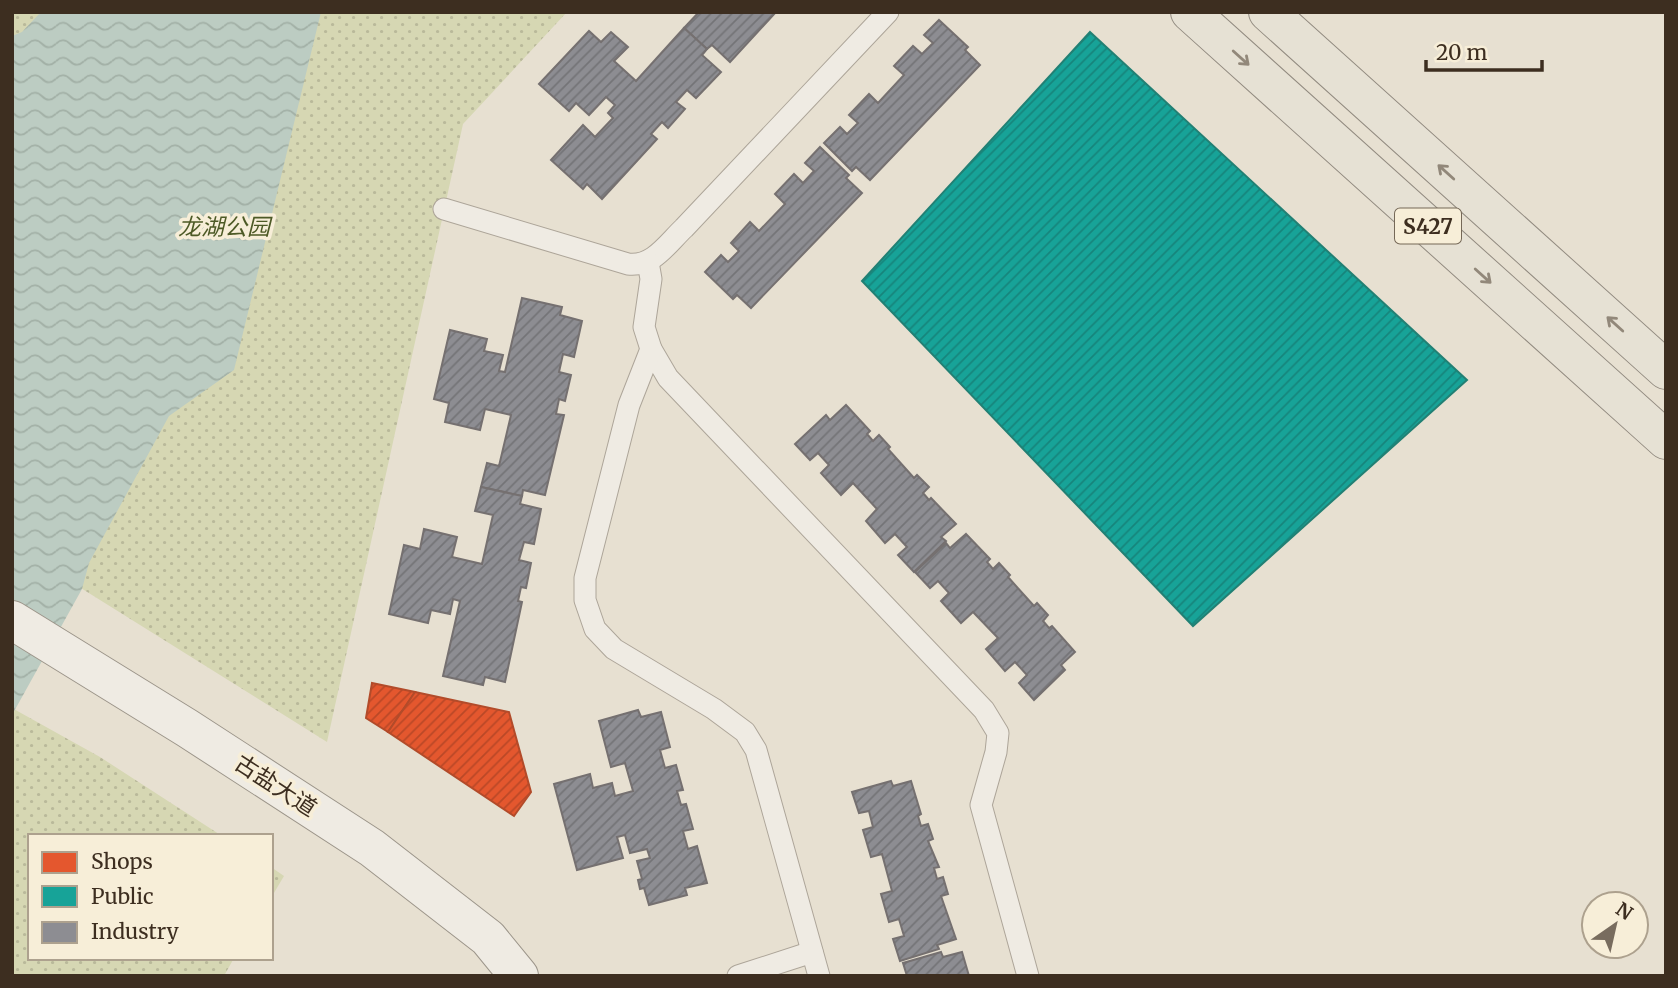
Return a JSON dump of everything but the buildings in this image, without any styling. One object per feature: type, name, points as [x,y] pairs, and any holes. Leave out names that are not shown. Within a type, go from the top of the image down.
[{"type":"main road","name":"S427","points":[[1190,12],[1666,440]]},
{"type":"main road","name":"S427","points":[[1268,12],[1666,370]]},
{"type":"street","name":"古盐大道","points":[[12,620],[187,728],[372,848],[488,938],[519,976]]},
{"type":"lane","points":[[444,209],[628,264],[648,262],[684,228],[888,12]]},
{"type":"lane","points":[[648,262],[651,278],[644,327],[651,349],[668,378],[985,710],[998,733],[994,761],[981,805],[1028,976]]},
{"type":"lane","points":[[651,349],[629,405],[585,578],[585,600],[596,629],[614,649],[714,709],[745,732],[756,750],[819,976]]},
{"type":"lane","points":[[738,976],[812,952]]},
{"type":"green space","name":"龙湖公园","points":[[12,12],[567,12],[463,124],[327,742],[12,545]]},
{"type":"green space","points":[[12,708],[100,757],[219,834],[28,834],[28,960],[233,960],[224,976],[12,976]]},
{"type":"green space","points":[[273,868],[284,876],[273,895]]},
{"type":"water","points":[[41,12],[321,12],[234,370],[169,416],[89,563],[82,589],[12,715],[12,36],[22,32]]}]
